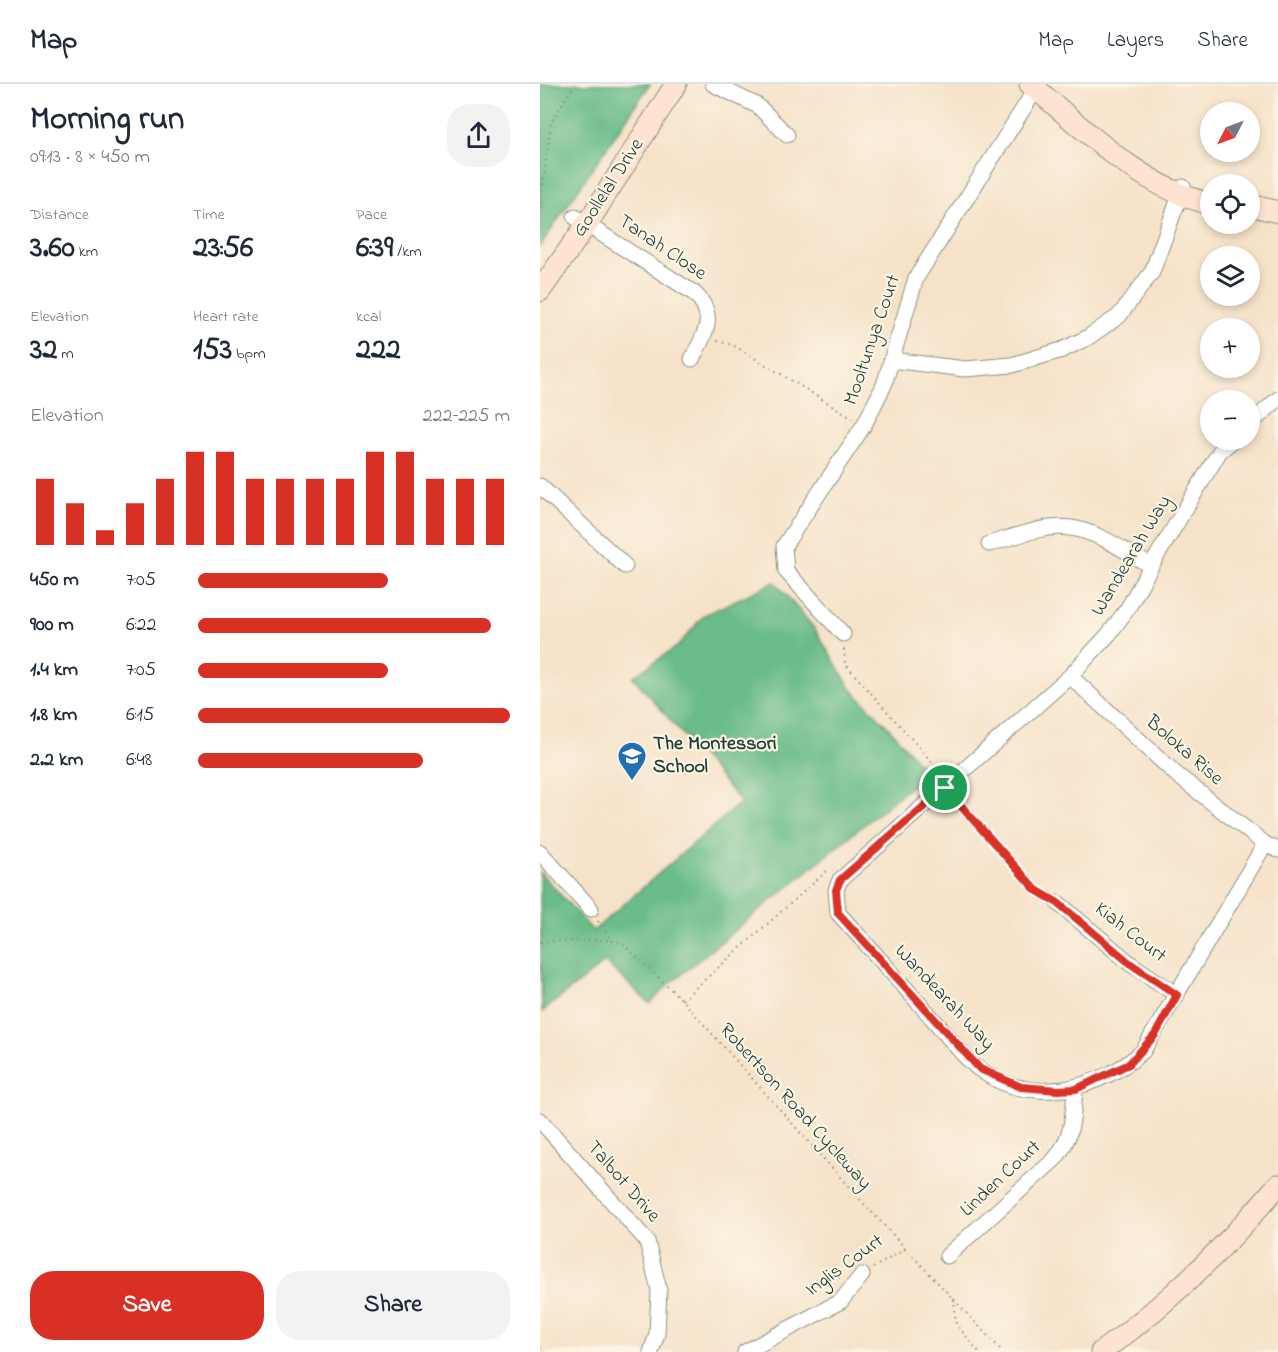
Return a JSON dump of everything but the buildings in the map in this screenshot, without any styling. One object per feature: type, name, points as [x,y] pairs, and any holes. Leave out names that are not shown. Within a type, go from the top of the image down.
[{"type":"street","name":"Goollelal Drive","points":[[540,291],[662,84]]},
{"type":"street","name":"Goollelal Drive","points":[[540,270],[581,220],[676,84]]},
{"type":"street","points":[[713,84],[758,106],[787,135]]},
{"type":"street","points":[[1037,85],[1131,158],[1181,192],[1200,200]]},
{"type":"street","name":"Mooltunya Court","points":[[843,634],[786,571],[784,546],[864,425],[884,385],[916,278],[1037,85]]},
{"type":"street","points":[[1181,192],[1200,194]]},
{"type":"street","points":[[891,360],[965,369],[1012,365],[1062,350],[1087,338],[1119,316],[1152,272],[1181,192]]},
{"type":"street","points":[[1260,208],[1278,212]]},
{"type":"street","points":[[1260,216],[1278,221]]},
{"type":"street","name":"Tanah Close","points":[[581,220],[694,293],[703,302],[708,313],[703,337],[692,358]]},
{"type":"street","points":[[1260,415],[1278,399]]},
{"type":"street","name":"Wandearah Way","points":[[1221,450],[1128,608],[1109,634],[1070,676],[840,880],[836,890],[838,913],[980,1069],[1021,1087],[1076,1089],[1108,1076],[1136,1058],[1155,1035],[1177,995],[1272,847]]},
{"type":"street","points":[[540,486],[625,566]]},
{"type":"street","points":[[989,544],[1044,529],[1070,527],[1087,532],[1151,566]]},
{"type":"street","name":"Boloka Rise","points":[[1070,676],[1177,775],[1272,847]]},
{"type":"street","points":[[540,852],[591,909]]},
{"type":"street","name":"Kiah Court","points":[[1058,903],[1131,964],[1177,995]]},
{"type":"street","name":"Linden Court","points":[[947,1256],[1055,1159],[1066,1145],[1072,1129],[1076,1089]]},
{"type":"street","name":"Talbot Drive","points":[[540,1120],[647,1242],[659,1290],[657,1334],[651,1352]]},
{"type":"street","points":[[1101,1352],[1157,1309],[1218,1254],[1278,1185]]},
{"type":"street","points":[[1123,1352],[1206,1282],[1278,1204]]},
{"type":"street","name":"Inglis Court","points":[[745,1352],[840,1301],[862,1275]]},
{"type":"path","points":[[540,209],[551,122],[575,84]]},
{"type":"path","points":[[703,337],[734,345],[864,425]]},
{"type":"path","points":[[843,634],[845,664],[1036,890],[1058,903]]},
{"type":"path","points":[[682,1000],[832,867]]},
{"type":"path","points":[[591,909],[612,941]]},
{"type":"path","points":[[540,942],[612,941]]},
{"type":"path","name":"Robertson Road Cycleway","points":[[612,941],[621,942],[682,1000],[1003,1352]]},
{"type":"path","name":"Inglis Court","points":[[862,1275],[907,1248]]},
{"type":"path","points":[[954,1298],[956,1324],[979,1352]]},
{"type":"path","points":[[540,1347],[544,1352]]},
{"type":"green space","points":[[540,84],[650,84],[540,246]]},
{"type":"green space","points":[[775,582],[814,628],[851,689],[889,728],[927,773],[667,986],[650,1004],[605,962],[542,1012],[540,872],[593,931],[741,802],[633,677],[678,646],[704,615]]},
{"type":"place","name":"The Montessori School","points":[[632,782]]},
{"type":"route","points":[[945,788],[1036,890],[1058,903],[1131,964],[1177,995],[1155,1035],[1129,1064],[1108,1076],[1076,1089],[1021,1087],[1001,1080],[980,1069],[963,1053],[838,913],[836,890],[840,880],[945,788]]}]
